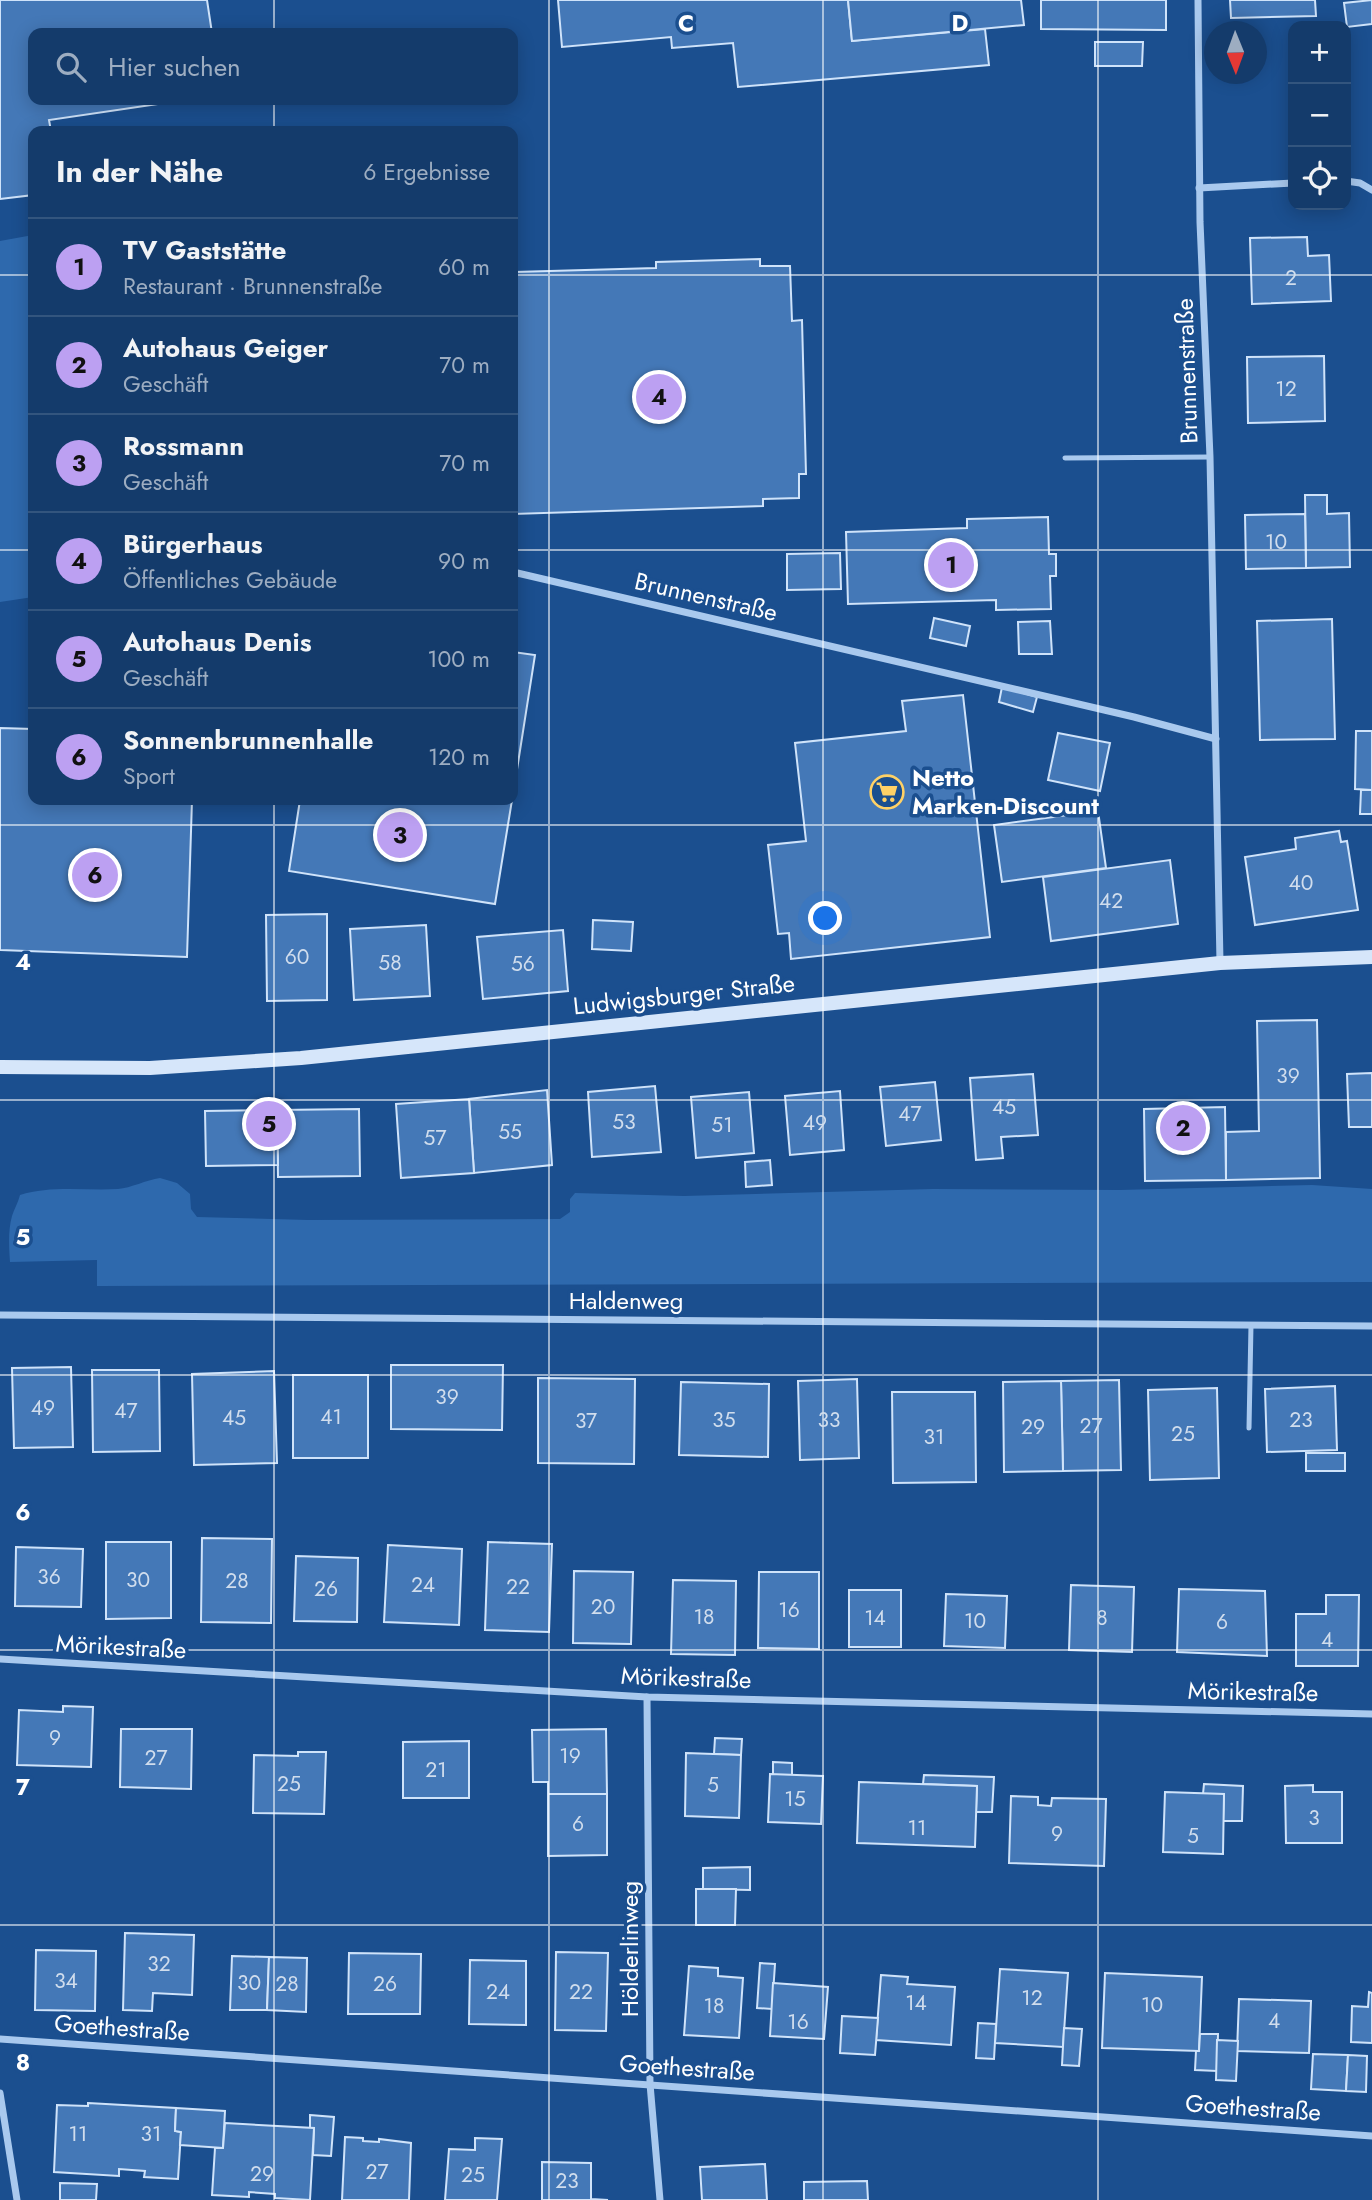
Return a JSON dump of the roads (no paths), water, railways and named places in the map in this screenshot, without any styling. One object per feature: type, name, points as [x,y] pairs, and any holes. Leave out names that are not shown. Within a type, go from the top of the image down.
[{"type":"street","name":"Brunnenstraße","points":[[1198,0],[1199,188],[1210,457],[1220,963]]},
{"type":"street","points":[[1351,182],[1360,183],[1372,190]]},
{"type":"street","points":[[1199,188],[1288,183]]},
{"type":"street","name":"Brunnenstraße","points":[[518,573],[1120,713],[1216,740]]},
{"type":"street","name":"Ludwigsburger Straße","points":[[0,1067],[150,1068],[302,1058],[1220,963],[1372,957]]},
{"type":"street","name":"Haldenweg","points":[[0,1315],[1372,1326]]},
{"type":"street","name":"Mörikestraße","points":[[0,1659],[647,1697],[1372,1714]]},
{"type":"street","name":"Hölderlinweg","points":[[647,1697],[650,2084],[660,2200]]},
{"type":"street","name":"Goethestraße","points":[[0,2039],[1372,2136]]},
{"type":"street","points":[[0,2093],[17,2200]]},
{"type":"lane","points":[[1065,458],[1210,457]]},
{"type":"lane","points":[[1249,1428],[1251,1325]]},
{"type":"place","name":"Bürgerhaus","points":[[659,397]]},
{"type":"place","name":"TV Gaststätte","points":[[951,565]]},
{"type":"place","name":"Netto Marken-Discount","points":[[887,792]]},
{"type":"place","name":"Rossmann","points":[[400,835]]},
{"type":"place","name":"Sonnenbrunnenhalle","points":[[95,875]]},
{"type":"place","name":"Autohaus Denis","points":[[269,1124]]},
{"type":"place","name":"Autohaus Geiger","points":[[1183,1128]]}]
